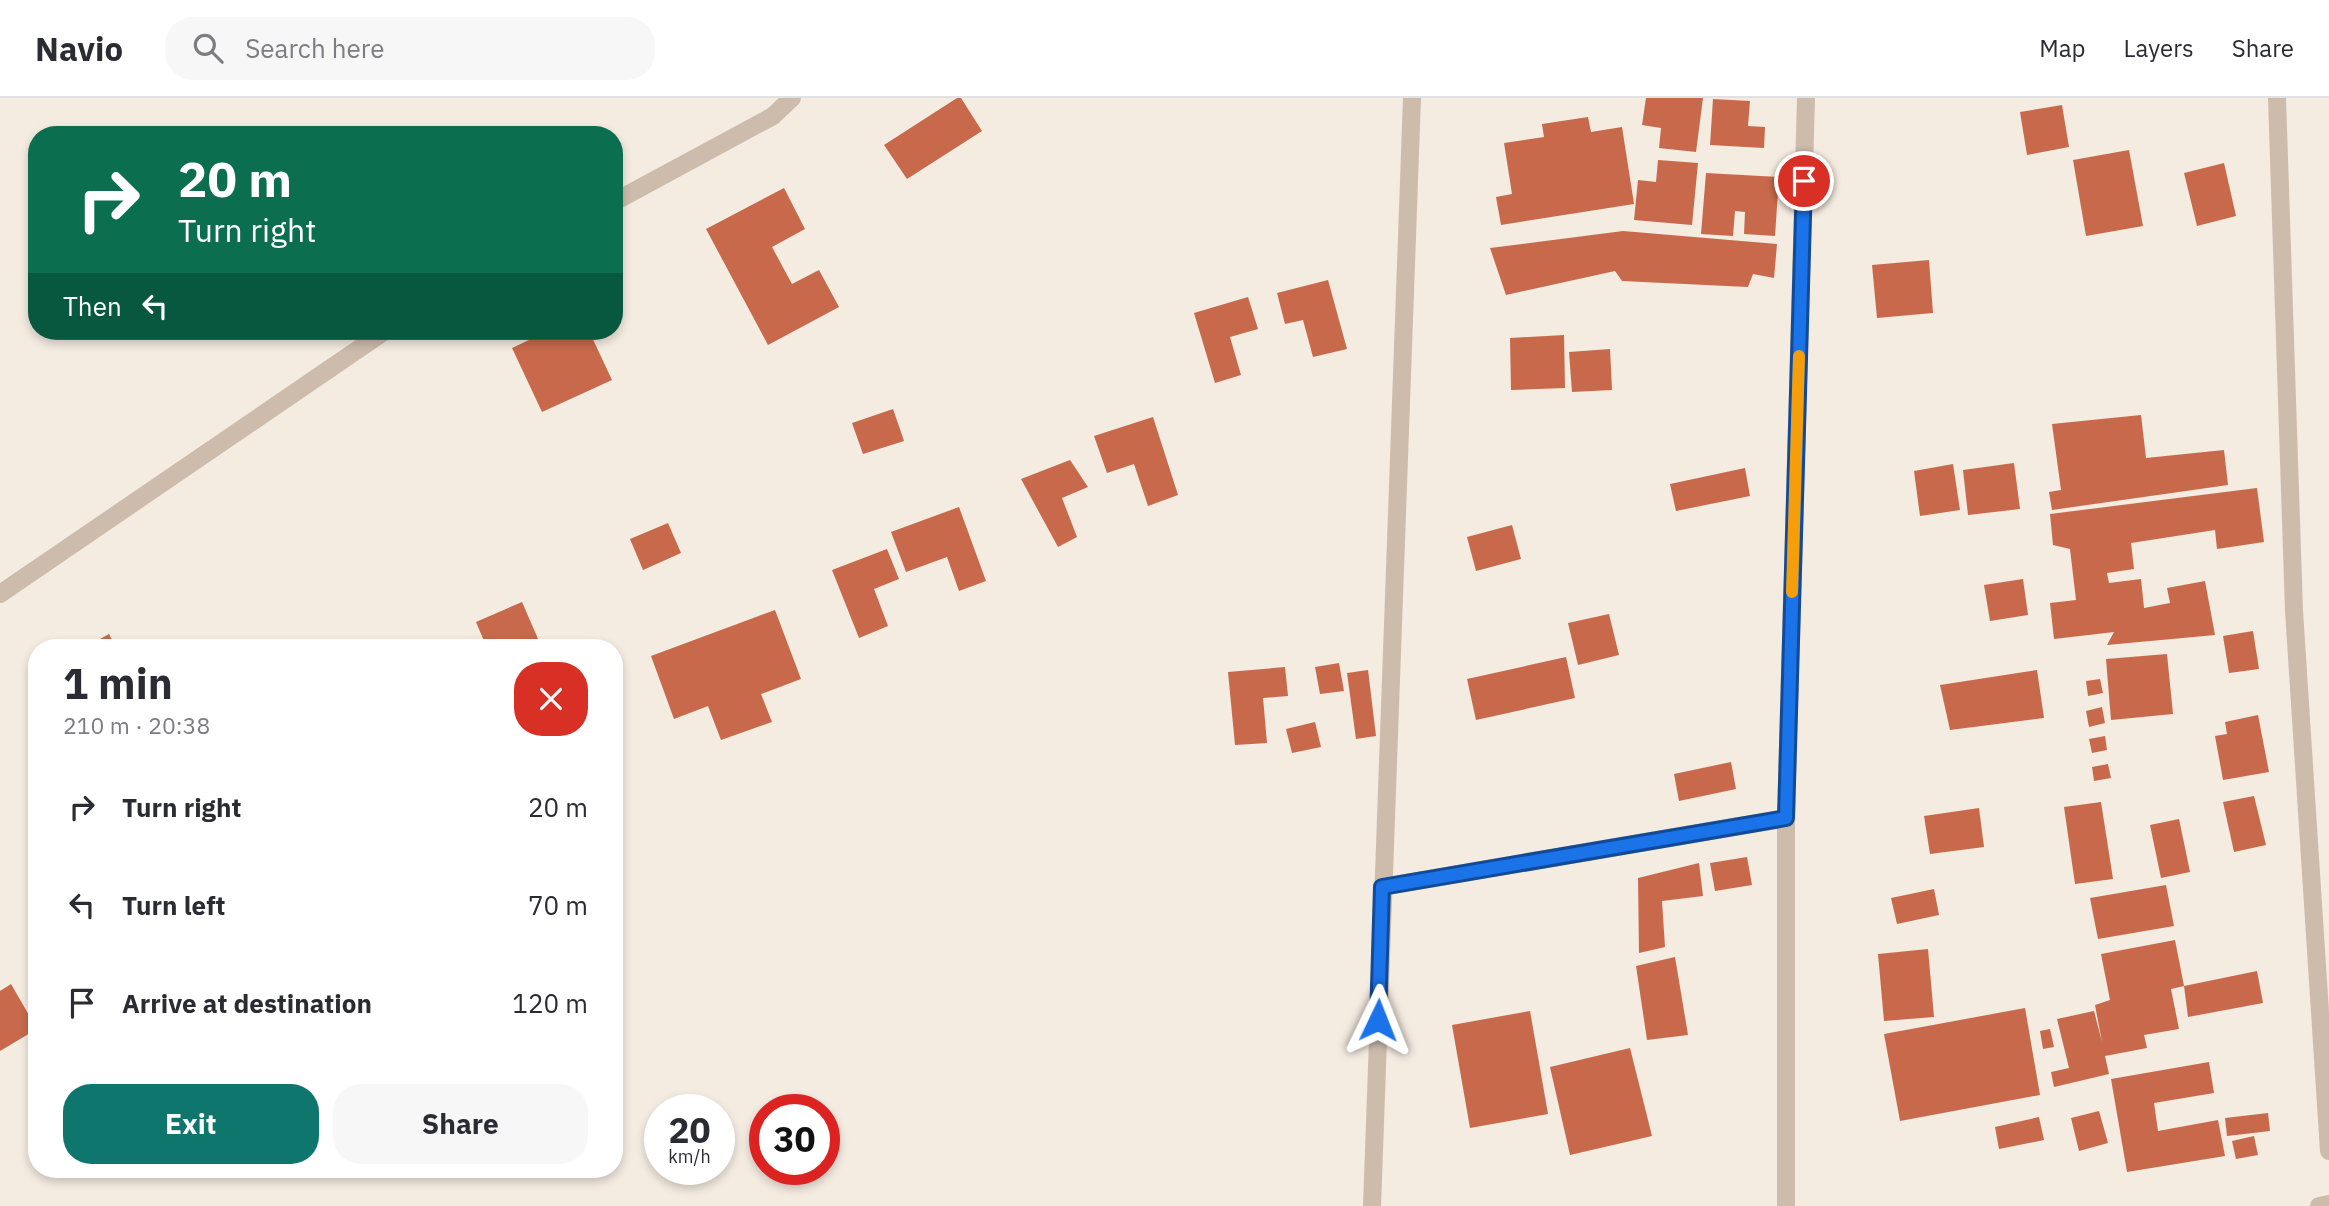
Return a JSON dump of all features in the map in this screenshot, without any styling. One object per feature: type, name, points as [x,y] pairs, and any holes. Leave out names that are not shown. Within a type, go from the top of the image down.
[{"type":"street","points":[[623,197],[773,116],[792,98]]},
{"type":"street","points":[[1372,1206],[1412,98]]},
{"type":"street","points":[[1786,1206],[1786,818],[1806,98]]},
{"type":"street","points":[[2277,98],[2294,611],[2329,1151]]},
{"type":"street","points":[[0,594],[371,340]]},
{"type":"street","points":[[1382,887],[1786,818]]},
{"type":"street","points":[[2319,1206],[2329,1204]]},
{"type":"building","points":[[961,98],[982,131],[907,179],[884,145]]},
{"type":"building","points":[[1646,98],[1703,98],[1696,152],[1659,148],[1661,128],[1642,125]]},
{"type":"building","points":[[1713,99],[1750,101],[1748,126],[1765,127],[1764,148],[1710,145]]},
{"type":"building","points":[[2062,105],[2069,147],[2027,155],[2020,112]]},
{"type":"building","points":[[1588,117],[1591,132],[1622,127],[1634,204],[1501,225],[1496,197],[1512,194],[1504,143],[1544,137],[1542,124]]},
{"type":"building","points":[[2129,150],[2143,226],[2086,236],[2073,160]]},
{"type":"building","points":[[1658,160],[1698,163],[1692,225],[1634,220],[1638,180],[1656,182]]},
{"type":"building","points":[[2224,163],[2236,216],[2197,226],[2184,173]]},
{"type":"building","points":[[1706,173],[1779,177],[1775,236],[1744,234],[1745,212],[1735,211],[1733,236],[1701,234]]},
{"type":"building","points":[[784,188],[805,229],[772,247],[792,284],[819,270],[839,307],[768,345],[706,229]]},
{"type":"building","points":[[1623,231],[1777,244],[1774,278],[1753,274],[1748,287],[1622,281],[1615,271],[1506,295],[1490,248]]},
{"type":"building","points":[[1929,260],[1933,313],[1877,318],[1872,265]]},
{"type":"building","points":[[1328,280],[1347,349],[1313,357],[1303,320],[1285,324],[1277,293]]},
{"type":"building","points":[[1248,297],[1258,329],[1230,337],[1241,375],[1215,383],[1194,313]]},
{"type":"building","points":[[1564,335],[1565,388],[1511,390],[1510,338]]},
{"type":"building","points":[[529,340],[593,340],[612,380],[542,412],[512,348]]},
{"type":"building","points":[[1610,349],[1612,390],[1572,392],[1569,352]]},
{"type":"building","points":[[893,409],[904,441],[863,454],[852,423]]},
{"type":"building","points":[[2141,415],[2146,458],[2224,450],[2228,485],[2052,510],[2049,492],[2061,490],[2052,424]]},
{"type":"building","points":[[1153,417],[1178,495],[1148,506],[1134,464],[1107,473],[1094,436]]},
{"type":"building","points":[[1070,460],[1088,487],[1062,498],[1077,537],[1058,547],[1021,479]]},
{"type":"building","points":[[2014,463],[2020,509],[1968,515],[1963,470]]},
{"type":"building","points":[[1953,464],[1960,510],[1920,516],[1914,471]]},
{"type":"building","points":[[1745,468],[1750,496],[1676,511],[1670,484]]},
{"type":"building","points":[[2257,488],[2264,542],[2217,549],[2215,530],[2131,543],[2134,569],[2107,573],[2109,583],[2141,579],[2144,608],[2170,603],[2167,588],[2205,581],[2215,635],[2107,645],[2114,632],[2054,639],[2050,603],[2076,600],[2070,549],[2053,545],[2050,514]]},
{"type":"building","points":[[959,507],[986,581],[959,591],[947,557],[906,572],[891,532]]},
{"type":"building","points":[[668,523],[681,553],[643,570],[630,539]]},
{"type":"building","points":[[1512,525],[1521,559],[1476,571],[1467,537]]},
{"type":"building","points":[[887,549],[899,579],[874,589],[888,626],[859,638],[832,570]]},
{"type":"building","points":[[2023,579],[2028,615],[1990,621],[1984,585]]},
{"type":"building","points":[[522,602],[538,639],[483,639],[476,622]]},
{"type":"building","points":[[775,610],[801,679],[761,694],[772,722],[721,740],[708,706],[674,719],[651,656]]},
{"type":"building","points":[[1609,614],[1619,655],[1578,665],[1568,623]]},
{"type":"building","points":[[2253,631],[2259,669],[2229,673],[2223,636]]},
{"type":"building","points":[[2167,654],[2173,714],[2111,720],[2106,659]]},
{"type":"building","points":[[1566,657],[1575,698],[1476,720],[1467,679]]},
{"type":"building","points":[[1339,663],[1344,691],[1320,694],[1315,667]]},
{"type":"building","points":[[1285,667],[1288,696],[1263,698],[1267,743],[1235,745],[1228,672]]},
{"type":"building","points":[[1368,670],[1376,736],[1356,739],[1347,673]]},
{"type":"building","points":[[2037,670],[2044,718],[1950,730],[1940,685]]},
{"type":"building","points":[[2100,679],[2103,693],[2088,696],[2086,681]]},
{"type":"building","points":[[2102,707],[2105,723],[2089,727],[2086,711]]},
{"type":"building","points":[[2258,715],[2269,772],[2223,780],[2215,736],[2227,734],[2225,722]]},
{"type":"building","points":[[1315,722],[1321,747],[1292,753],[1286,729]]},
{"type":"building","points":[[2105,736],[2107,750],[2092,753],[2089,739]]},
{"type":"building","points":[[1731,762],[1736,789],[1679,801],[1674,774]]},
{"type":"building","points":[[2108,764],[2111,778],[2094,781],[2092,767]]},
{"type":"building","points":[[2254,796],[2266,845],[2234,852],[2223,802]]},
{"type":"building","points":[[2101,802],[2113,879],[2075,884],[2064,807]]},
{"type":"building","points":[[1979,808],[1984,847],[1930,854],[1924,816]]},
{"type":"building","points":[[2179,819],[2190,872],[2161,878],[2150,825]]},
{"type":"building","points":[[1747,857],[1752,885],[1715,891],[1710,863]]},
{"type":"building","points":[[1699,863],[1703,896],[1662,901],[1665,947],[1639,953],[1638,878]]},
{"type":"building","points":[[2166,885],[2174,926],[2098,939],[2090,898]]},
{"type":"building","points":[[1934,889],[1939,915],[1897,924],[1891,898]]},
{"type":"building","points":[[2175,940],[2184,986],[2171,989],[2179,1029],[2144,1035],[2147,1048],[2105,1056],[2109,1074],[2054,1087],[2051,1072],[2069,1068],[2057,1019],[2094,1011],[2102,1042],[2095,1005],[2110,1000],[2101,954]]},
{"type":"building","points":[[1928,949],[1934,1017],[1884,1021],[1878,954]]},
{"type":"building","points":[[1675,957],[1688,1035],[1647,1040],[1636,966]]},
{"type":"building","points":[[2257,971],[2263,1003],[2188,1017],[2184,986]]},
{"type":"building","points":[[11,984],[28,1013],[28,1034],[0,1051],[0,991]]},
{"type":"building","points":[[2025,1008],[2040,1095],[1900,1121],[1884,1034]]},
{"type":"building","points":[[1530,1011],[1548,1114],[1470,1128],[1452,1025]]},
{"type":"building","points":[[2050,1029],[2054,1047],[2043,1049],[2040,1031]]},
{"type":"building","points":[[1630,1048],[1652,1136],[1570,1155],[1550,1067]]},
{"type":"building","points":[[2209,1062],[2214,1093],[2154,1103],[2158,1131],[2218,1120],[2225,1156],[2127,1172],[2111,1079]]},
{"type":"building","points":[[2099,1111],[2108,1143],[2079,1151],[2071,1118]]},
{"type":"building","points":[[2268,1113],[2270,1131],[2227,1136],[2225,1118]]},
{"type":"building","points":[[2039,1117],[2044,1140],[1999,1149],[1995,1127]]},
{"type":"building","points":[[2254,1136],[2258,1155],[2236,1159],[2232,1141]]},
{"type":"slow traffic","points":[[1792,592],[1799,356]]},
{"type":"route","points":[[1378,1020],[1382,887],[1786,818],[1804,181]]}]
